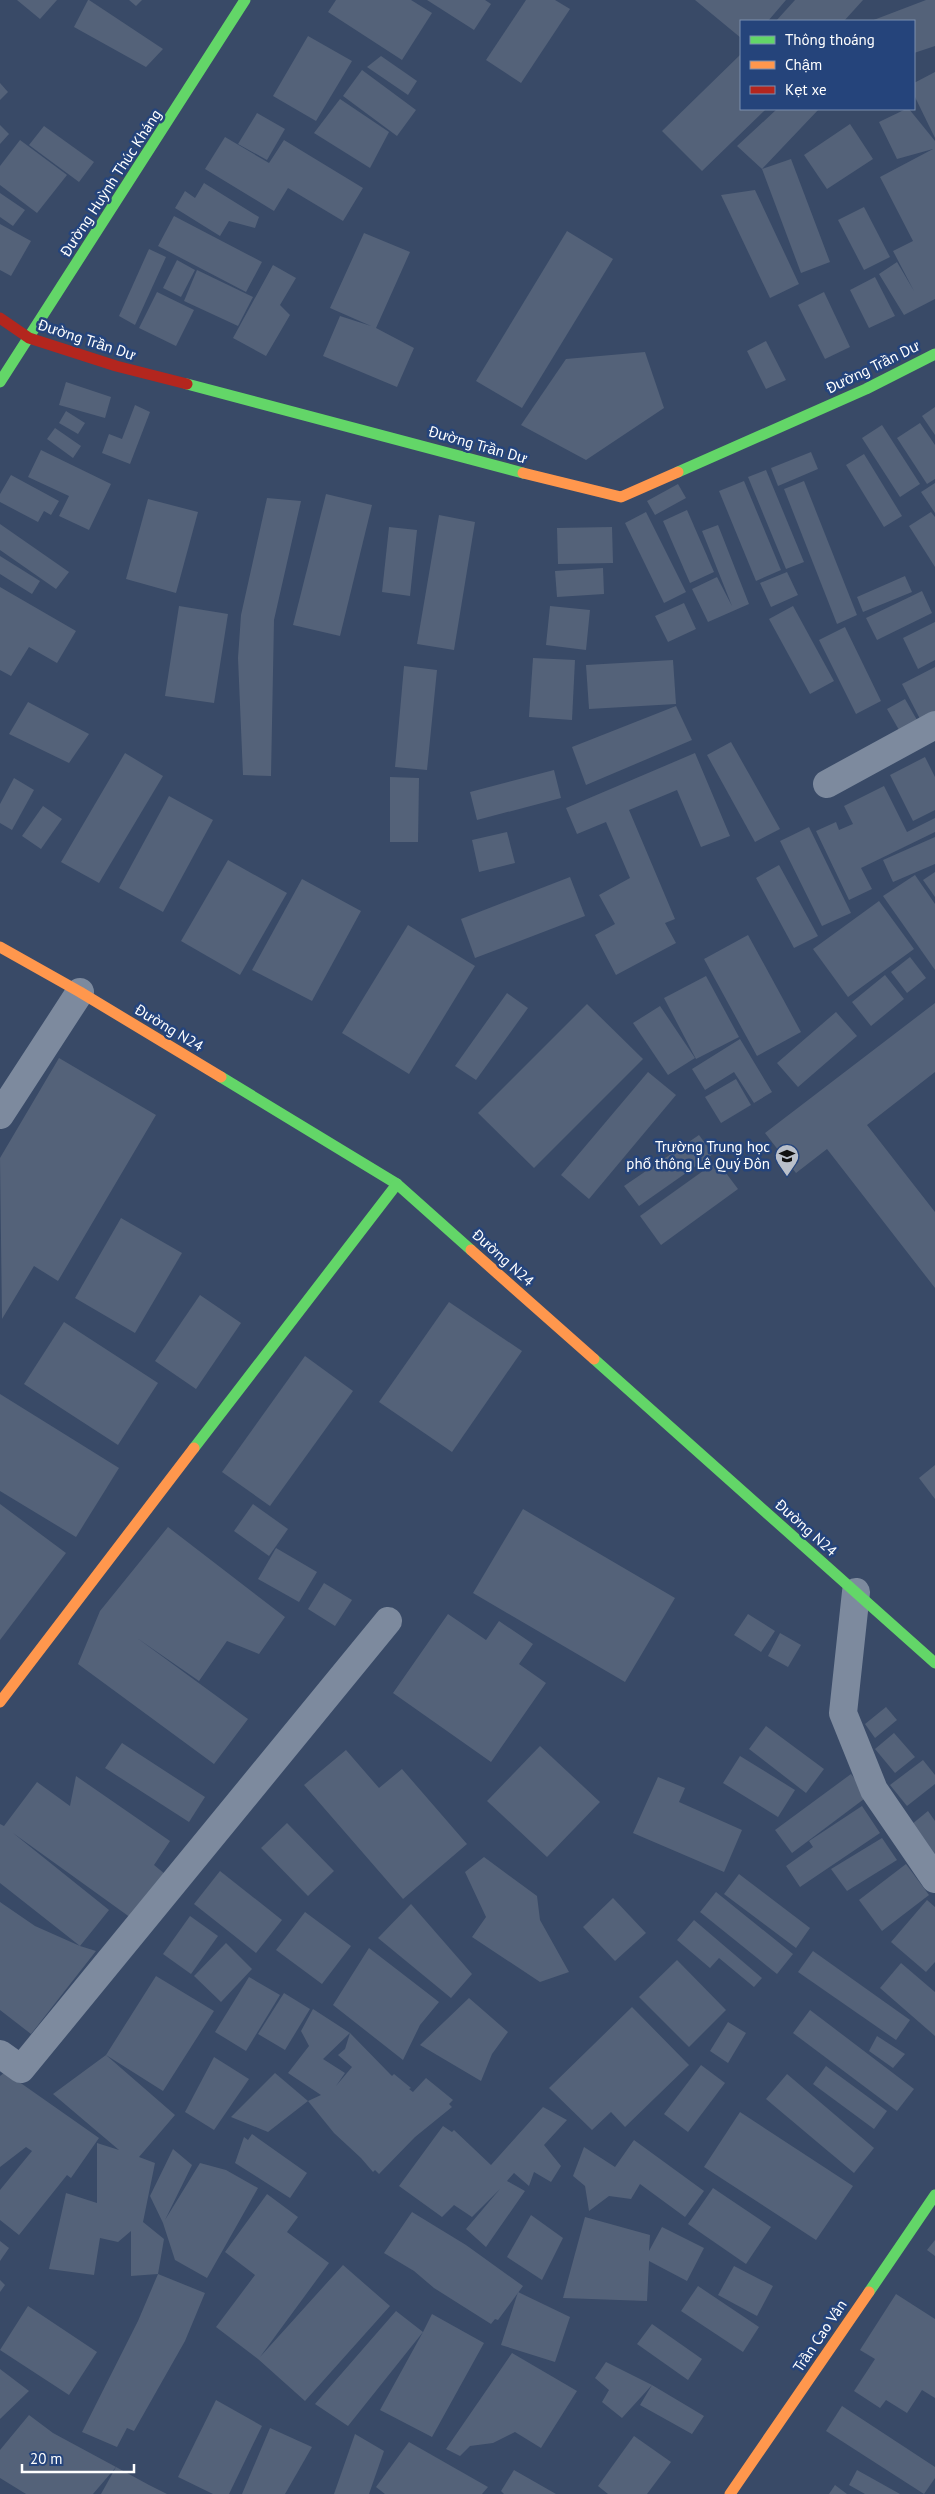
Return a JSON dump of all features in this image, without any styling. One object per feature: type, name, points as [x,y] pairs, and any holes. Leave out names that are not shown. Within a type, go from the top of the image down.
[{"type":"street","name":"Đường Huỳnh Thúc Kháng","points":[[0,382],[245,0]]},
{"type":"street","name":"Đường Trần Dư","points":[[0,318],[29,338],[116,366],[348,425],[551,481],[620,497],[866,389],[935,354]]},
{"type":"street","points":[[827,784],[935,725]]},
{"type":"street","name":"Đường N24","points":[[0,948],[80,992],[397,1184],[935,1663]]},
{"type":"street","points":[[0,1115],[80,992]]},
{"type":"street","points":[[0,1702],[397,1184]]},
{"type":"street","points":[[856,1592],[844,1713],[874,1790],[935,1879]]},
{"type":"street","points":[[0,2054],[21,2070],[388,1621]]},
{"type":"street","name":"Trần Cao Vân","points":[[730,2494],[935,2194]]},
{"type":"building","points":[[17,0],[57,0],[40,19]]},
{"type":"building","points":[[88,0],[163,49],[146,67],[74,27]]},
{"type":"building","points":[[129,0],[142,0],[136,6]]},
{"type":"building","points":[[336,0],[411,0],[432,13],[402,60],[328,12]]},
{"type":"building","points":[[427,0],[485,0],[491,4],[474,30]]},
{"type":"building","points":[[526,0],[555,0],[570,9],[521,83],[486,60]]},
{"type":"building","points":[[695,0],[786,0],[769,20],[740,20],[740,37]]},
{"type":"building","points":[[795,0],[863,0],[845,20],[777,20]]},
{"type":"building","points":[[926,0],[935,0],[935,46],[915,53],[915,20],[874,20]]},
{"type":"building","points":[[308,36],[352,61],[316,121],[273,96]]},
{"type":"building","points":[[740,55],[740,110],[765,110],[702,171],[662,131]]},
{"type":"building","points":[[381,56],[417,81],[408,95],[367,67]]},
{"type":"building","points":[[362,70],[416,110],[397,136],[343,96]]},
{"type":"building","points":[[935,72],[935,138],[915,97],[915,82]]},
{"type":"building","points":[[0,83],[8,92],[0,100]]},
{"type":"building","points":[[340,99],[389,132],[370,168],[314,133]]},
{"type":"building","points":[[776,110],[818,110],[762,169],[737,146]]},
{"type":"building","points":[[904,110],[910,110],[935,141],[935,299],[904,315],[879,274],[897,262],[914,291],[893,251],[913,241],[880,177],[933,149],[897,159],[879,122]]},
{"type":"building","points":[[257,113],[285,129],[267,160],[238,144]]},
{"type":"building","points":[[850,124],[873,159],[827,189],[804,155]]},
{"type":"building","points":[[0,125],[9,134],[0,144]]},
{"type":"building","points":[[44,126],[94,162],[79,182],[29,145]]},
{"type":"building","points":[[225,137],[269,163],[284,140],[363,188],[343,221],[288,188],[274,211],[205,169]]},
{"type":"building","points":[[20,140],[67,175],[37,213],[0,185],[0,166]]},
{"type":"building","points":[[791,159],[830,262],[801,273],[762,169]]},
{"type":"building","points":[[204,183],[259,217],[255,228],[229,221],[220,236],[175,208],[185,191],[195,198]]},
{"type":"building","points":[[755,190],[799,284],[770,298],[721,195]]},
{"type":"building","points":[[0,193],[25,210],[13,226],[0,217]]},
{"type":"building","points":[[864,207],[890,257],[864,270],[838,220]]},
{"type":"building","points":[[174,216],[262,262],[246,292],[158,246]]},
{"type":"building","points":[[0,224],[31,241],[11,276],[0,270]]},
{"type":"building","points":[[567,231],[613,259],[522,408],[476,381]]},
{"type":"building","points":[[364,233],[410,252],[376,328],[414,348],[397,387],[323,356],[340,316],[371,326],[330,308]]},
{"type":"building","points":[[149,249],[166,257],[135,325],[119,316]]},
{"type":"building","points":[[177,260],[195,270],[181,297],[163,288]]},
{"type":"building","points":[[273,265],[296,278],[280,305],[290,315],[266,356],[233,338]]},
{"type":"building","points":[[197,270],[253,297],[238,326],[184,301]]},
{"type":"building","points":[[875,277],[895,316],[869,328],[850,290]]},
{"type":"building","points":[[157,292],[194,310],[176,346],[139,328]]},
{"type":"building","points":[[824,292],[850,347],[825,359],[798,305]]},
{"type":"building","points":[[766,341],[786,380],[766,389],[747,351]]},
{"type":"building","points":[[645,352],[664,408],[586,460],[521,425],[566,359]]},
{"type":"building","points":[[66,382],[111,397],[105,418],[59,405]]},
{"type":"building","points":[[135,405],[150,412],[130,464],[102,453],[109,434],[122,439]]},
{"type":"building","points":[[935,407],[935,435],[922,416]]},
{"type":"building","points":[[66,411],[85,423],[78,434],[59,423]]},
{"type":"building","points":[[920,423],[935,445],[935,479],[927,484],[897,438]]},
{"type":"building","points":[[882,425],[920,484],[900,497],[862,438]]},
{"type":"building","points":[[55,428],[81,446],[73,458],[47,439]]},
{"type":"building","points":[[41,450],[111,484],[89,530],[59,516],[69,496],[28,477]]},
{"type":"building","points":[[811,452],[818,469],[778,486],[771,468]]},
{"type":"building","points":[[864,454],[902,516],[884,527],[846,465]]},
{"type":"building","points":[[766,470],[804,562],[786,569],[748,477]]},
{"type":"building","points":[[11,475],[59,501],[51,515],[44,511],[38,522],[0,502],[0,494]]},
{"type":"building","points":[[744,481],[781,570],[756,581],[719,491]]},
{"type":"building","points":[[804,481],[857,615],[837,624],[784,489]]},
{"type":"building","points":[[935,483],[935,513],[921,492]]},
{"type":"building","points":[[678,484],[686,498],[655,515],[647,501]]},
{"type":"building","points":[[326,494],[372,505],[340,636],[293,625]]},
{"type":"building","points":[[267,498],[301,501],[274,620],[271,776],[243,775],[238,658],[241,615]]},
{"type":"building","points":[[148,499],[198,512],[176,593],[126,579]]},
{"type":"building","points":[[687,510],[714,572],[690,583],[663,521]]},
{"type":"building","points":[[646,512],[686,592],[664,603],[625,523]]},
{"type":"building","points":[[931,512],[935,517],[935,567],[909,526]]},
{"type":"building","points":[[439,515],[475,522],[454,650],[417,644]]},
{"type":"building","points":[[0,524],[69,572],[56,589],[0,550]]},
{"type":"building","points":[[718,525],[749,604],[708,622],[692,589],[717,577],[732,606],[702,531]]},
{"type":"building","points":[[389,527],[417,530],[410,596],[382,592]]},
{"type":"building","points":[[612,527],[613,563],[558,564],[557,528]]},
{"type":"building","points":[[0,556],[40,581],[32,594],[0,574]]},
{"type":"building","points":[[603,568],[604,594],[557,597],[555,571]]},
{"type":"building","points":[[787,572],[798,595],[771,607],[760,583]]},
{"type":"building","points":[[905,576],[912,592],[863,612],[857,597]]},
{"type":"building","points":[[0,587],[76,631],[57,663],[29,647],[11,676],[0,670]]},
{"type":"building","points":[[922,591],[932,613],[877,640],[866,618]]},
{"type":"building","points":[[684,603],[696,629],[668,642],[655,616]]},
{"type":"building","points":[[179,606],[228,614],[214,703],[165,696]]},
{"type":"building","points":[[550,606],[590,610],[586,650],[546,645]]},
{"type":"building","points":[[793,606],[834,681],[810,694],[769,619]]},
{"type":"building","points":[[935,622],[935,660],[918,669],[903,638]]},
{"type":"building","points":[[845,627],[881,701],[856,714],[819,640]]},
{"type":"building","points":[[533,658],[575,660],[572,720],[529,717]]},
{"type":"building","points":[[673,660],[676,704],[589,709],[586,665]]},
{"type":"building","points":[[404,666],[437,670],[427,770],[395,767]]},
{"type":"building","points":[[935,667],[935,711],[920,719],[902,684]]},
{"type":"building","points":[[905,699],[921,727],[903,737],[887,709]]},
{"type":"building","points":[[28,702],[89,734],[69,763],[9,734]]},
{"type":"building","points":[[676,706],[692,740],[586,785],[572,747]]},
{"type":"building","points":[[731,742],[780,829],[755,842],[707,755]]},
{"type":"building","points":[[125,753],[163,776],[99,883],[61,862]]},
{"type":"building","points":[[695,753],[730,836],[701,847],[677,790],[629,810],[675,919],[665,923],[676,943],[616,975],[595,935],[615,924],[599,895],[630,878],[606,822],[577,834],[566,808]]},
{"type":"building","points":[[925,757],[935,777],[935,810],[913,821],[890,775]]},
{"type":"building","points":[[554,770],[561,798],[477,820],[470,792]]},
{"type":"building","points":[[390,777],[419,778],[418,842],[390,842]]},
{"type":"building","points":[[14,778],[34,790],[12,830],[0,823],[0,804]]},
{"type":"building","points":[[884,786],[907,832],[935,818],[935,832],[861,868],[872,889],[849,900],[816,831],[836,822],[839,830],[853,824],[844,806]]},
{"type":"building","points":[[169,796],[213,820],[163,912],[119,888]]},
{"type":"building","points":[[43,806],[62,819],[41,849],[22,836]]},
{"type":"building","points":[[809,827],[851,913],[822,926],[780,841]]},
{"type":"building","points":[[507,832],[515,863],[479,872],[472,840]]},
{"type":"building","points":[[935,837],[935,864],[893,882],[883,860]]},
{"type":"building","points":[[228,860],[287,893],[240,975],[181,941]]},
{"type":"building","points":[[779,865],[818,936],[794,948],[756,878]]},
{"type":"building","points":[[935,872],[935,897],[923,880]]},
{"type":"building","points":[[915,875],[935,904],[935,970],[883,896]]},
{"type":"building","points":[[570,877],[585,916],[475,958],[461,919]]},
{"type":"building","points":[[302,879],[361,911],[312,1001],[252,970]]},
{"type":"building","points":[[879,901],[914,949],[848,997],[813,949]]},
{"type":"building","points":[[408,925],[475,966],[409,1074],[342,1033]]},
{"type":"building","points":[[748,935],[801,1032],[757,1056],[704,959]]},
{"type":"building","points":[[910,957],[926,978],[907,993],[891,972]]},
{"type":"building","points":[[885,975],[904,999],[871,1026],[852,1002]]},
{"type":"building","points":[[706,976],[739,1037],[696,1059],[664,998]]},
{"type":"building","points":[[507,993],[528,1008],[476,1080],[455,1066]]},
{"type":"building","points":[[935,1003],[935,1072],[867,1125],[935,1212],[935,1288],[827,1149],[796,1173],[765,1133]]},
{"type":"building","points":[[587,1004],[643,1059],[534,1168],[478,1113]]},
{"type":"building","points":[[660,1006],[695,1058],[668,1075],[633,1023]]},
{"type":"building","points":[[836,1012],[857,1036],[798,1087],[777,1063]]},
{"type":"building","points":[[740,1039],[772,1092],[754,1103],[734,1072],[705,1090],[692,1069]]},
{"type":"building","points":[[59,1058],[156,1115],[58,1281],[34,1266],[2,1319],[0,1158]]},
{"type":"building","points":[[648,1072],[676,1095],[589,1199],[561,1175]]},
{"type":"building","points":[[736,1079],[751,1105],[721,1123],[705,1097]]},
{"type":"building","points":[[699,1135],[713,1154],[639,1206],[624,1186]]},
{"type":"building","points":[[717,1161],[738,1189],[661,1245],[640,1216]]},
{"type":"building","points":[[121,1218],[182,1253],[135,1333],[75,1298]]},
{"type":"building","points":[[200,1295],[241,1323],[196,1389],[155,1361]]},
{"type":"building","points":[[449,1302],[522,1351],[452,1452],[379,1402]]},
{"type":"building","points":[[64,1322],[158,1383],[118,1445],[24,1384]]},
{"type":"building","points":[[305,1356],[353,1391],[270,1506],[222,1472]]},
{"type":"building","points":[[0,1394],[119,1468],[76,1537],[0,1491]]},
{"type":"building","points":[[935,1465],[935,1499],[919,1478]]},
{"type":"building","points":[[0,1504],[66,1553],[0,1640]]},
{"type":"building","points":[[253,1504],[288,1529],[269,1556],[234,1531]]},
{"type":"building","points":[[523,1509],[675,1598],[625,1682],[473,1593]]},
{"type":"building","points":[[168,1527],[285,1617],[259,1654],[227,1641],[199,1681],[137,1638],[248,1719],[214,1764],[78,1664],[100,1611]]},
{"type":"building","points":[[276,1548],[317,1572],[299,1602],[258,1579]]},
{"type":"building","points":[[324,1583],[352,1600],[335,1626],[308,1609]]},
{"type":"building","points":[[448,1614],[486,1640],[499,1621],[533,1644],[519,1664],[546,1683],[491,1762],[393,1693]]},
{"type":"building","points":[[748,1614],[775,1631],[761,1652],[734,1635]]},
{"type":"building","points":[[780,1633],[801,1645],[788,1667],[768,1656]]},
{"type":"building","points":[[886,1707],[897,1720],[875,1738],[865,1724]]},
{"type":"building","points":[[766,1726],[824,1769],[806,1793],[749,1749]]},
{"type":"building","points":[[894,1733],[915,1757],[895,1773],[875,1749]]},
{"type":"building","points":[[122,1743],[205,1797],[189,1822],[105,1768]]},
{"type":"building","points":[[540,1746],[600,1802],[547,1857],[487,1801]]},
{"type":"building","points":[[346,1750],[379,1788],[402,1769],[467,1844],[403,1899],[304,1785]]},
{"type":"building","points":[[740,1756],[795,1790],[778,1817],[723,1783]]},
{"type":"building","points":[[923,1760],[935,1775],[935,1784],[907,1806],[890,1785]]},
{"type":"building","points":[[851,1774],[868,1796],[792,1853],[775,1830]]},
{"type":"building","points":[[76,1776],[170,1841],[154,1865],[171,1879],[138,1923],[13,1833],[109,1910],[80,1946],[0,1883],[0,1824],[4,1826],[37,1782],[70,1806]]},
{"type":"building","points":[[658,1777],[685,1788],[679,1802],[742,1830],[724,1872],[633,1833]]},
{"type":"building","points":[[862,1806],[880,1833],[800,1887],[786,1866],[813,1847],[809,1841]]},
{"type":"building","points":[[928,1811],[935,1821],[935,1866],[906,1829]]},
{"type":"building","points":[[287,1823],[334,1871],[308,1896],[261,1848]]},
{"type":"building","points":[[882,1838],[897,1860],[847,1891],[831,1869]]},
{"type":"building","points":[[484,1857],[537,1896],[540,1920],[569,1972],[540,1982],[472,1937],[486,1917],[465,1872]]},
{"type":"building","points":[[906,1864],[929,1895],[882,1931],[859,1900]]},
{"type":"building","points":[[220,1871],[282,1920],[256,1953],[194,1904]]},
{"type":"building","points":[[739,1874],[810,1928],[796,1948],[724,1894]]},
{"type":"building","points":[[716,1892],[793,1954],[777,1974],[700,1912]]},
{"type":"building","points":[[613,1898],[646,1933],[615,1961],[583,1927]]},
{"type":"building","points":[[927,1900],[935,1907],[935,1962],[926,1972],[891,1942]]},
{"type":"building","points":[[0,1902],[35,1926],[96,1951],[31,2034],[0,2010]]},
{"type":"building","points":[[411,1904],[472,1974],[451,1998],[378,1938]]},
{"type":"building","points":[[305,1912],[351,1946],[322,1984],[276,1950]]},
{"type":"building","points":[[190,1916],[218,1936],[191,1974],[163,1954]]},
{"type":"building","points":[[694,1920],[762,1978],[754,1987],[719,1958],[710,1968],[677,1940]]},
{"type":"building","points":[[226,1943],[252,1969],[221,2002],[194,1976]]},
{"type":"building","points":[[369,1948],[439,2002],[420,2025],[403,2060],[333,2005]]},
{"type":"building","points":[[813,1951],[910,2020],[896,2040],[798,1972]]},
{"type":"building","points":[[677,1960],[726,2010],[689,2047],[639,1997]]},
{"type":"building","points":[[901,1963],[935,1992],[935,2036],[880,1988]]},
{"type":"building","points":[[156,1976],[214,2011],[163,2091],[106,2055]]},
{"type":"building","points":[[249,1977],[280,1995],[246,2051],[215,2032]]},
{"type":"building","points":[[284,1993],[310,2009],[285,2050],[258,2034]]},
{"type":"building","points":[[469,1998],[508,2032],[492,2054],[481,2081],[420,2045]]},
{"type":"building","points":[[632,2007],[689,2065],[625,2127],[611,2112],[592,2130],[549,2088]]},
{"type":"building","points":[[313,2009],[350,2033],[392,2076],[394,2074],[411,2088],[409,2089],[413,2092],[426,2078],[453,2100],[449,2104],[452,2107],[415,2137],[379,2174],[375,2170],[373,2172],[334,2133],[308,2101],[321,2095],[288,2073],[309,2046],[301,2031]],"holes":[[[350,2033],[345,2049],[338,2055],[352,2067],[336,2086],[345,2073],[323,2059]]]},
{"type":"building","points":[[810,2010],[914,2089],[897,2111],[793,2033]]},
{"type":"building","points":[[728,2022],[746,2033],[728,2063],[710,2051]]},
{"type":"building","points":[[877,2036],[905,2054],[893,2068],[869,2051]]},
{"type":"building","points":[[106,2055],[175,2115],[139,2157],[155,2163],[143,2222],[164,2239],[158,2274],[131,2276],[131,2231],[118,2242],[100,2238],[94,2275],[49,2269],[66,2193],[97,2203],[97,2143],[119,2150],[53,2094]]},
{"type":"building","points":[[214,2057],[249,2079],[214,2130],[185,2112]]},
{"type":"building","points":[[701,2065],[725,2083],[688,2132],[664,2114]]},
{"type":"building","points":[[826,2066],[887,2111],[874,2129],[813,2084]]},
{"type":"building","points":[[5,2072],[99,2138],[71,2178],[67,2175],[19,2235],[0,2220],[0,2190],[32,2151],[26,2147],[0,2167],[0,2076]]},
{"type":"building","points":[[275,2073],[308,2101],[268,2132],[231,2117]]},
{"type":"building","points":[[787,2074],[874,2148],[854,2173],[766,2099]]},
{"type":"building","points":[[543,2107],[567,2120],[544,2145],[561,2166],[551,2182],[534,2172],[529,2186],[514,2173],[507,2181],[525,2191],[486,2247],[466,2229],[500,2189],[472,2217],[454,2205],[442,2217],[399,2186],[443,2126],[452,2132],[454,2130],[491,2165]]},
{"type":"building","points":[[740,2112],[853,2186],[816,2240],[704,2167]]},
{"type":"building","points":[[252,2134],[307,2173],[290,2198],[235,2163],[244,2137],[248,2140]]},
{"type":"building","points":[[634,2140],[704,2191],[685,2217],[640,2184],[631,2199],[609,2196],[589,2211],[585,2186],[573,2176],[584,2147],[615,2167]]},
{"type":"building","points":[[173,2149],[192,2165],[165,2220],[200,2163],[226,2170],[258,2188],[207,2278],[175,2260],[163,2223],[150,2196]]},
{"type":"building","points":[[713,2188],[771,2227],[746,2264],[688,2224]]},
{"type":"building","points":[[267,2194],[298,2217],[287,2232],[329,2263],[260,2357],[343,2265],[390,2306],[305,2401],[258,2359],[216,2327],[255,2275],[225,2252]]},
{"type":"building","points":[[412,2212],[466,2245],[523,2286],[498,2320],[495,2319],[491,2324],[434,2288],[414,2271],[384,2253]]},
{"type":"building","points":[[531,2215],[563,2238],[542,2280],[507,2257]]},
{"type":"building","points":[[585,2217],[650,2235],[649,2251],[662,2227],[704,2248],[687,2281],[649,2261],[647,2301],[563,2298]]},
{"type":"building","points":[[935,2240],[935,2256],[927,2250]]},
{"type":"building","points":[[0,2241],[9,2248],[0,2261]]},
{"type":"building","points":[[734,2266],[773,2286],[757,2316],[718,2295]]},
{"type":"building","points":[[158,2274],[205,2293],[185,2341],[134,2431],[127,2428],[117,2447],[82,2432],[138,2321]]},
{"type":"building","points":[[0,2280],[5,2285],[0,2292]]},
{"type":"building","points":[[698,2286],[759,2327],[743,2352],[681,2311]]},
{"type":"building","points":[[518,2292],[570,2317],[555,2362],[501,2345]]},
{"type":"building","points":[[896,2294],[935,2319],[935,2398],[922,2390],[907,2413],[886,2400],[880,2408],[854,2391],[875,2359],[860,2350]]},
{"type":"building","points":[[28,2306],[97,2352],[69,2395],[0,2350]]},
{"type":"building","points":[[396,2311],[423,2332],[348,2426],[315,2404]]},
{"type":"building","points":[[432,2314],[484,2343],[432,2437],[380,2410]]},
{"type":"building","points":[[652,2324],[702,2359],[688,2380],[637,2344]]},
{"type":"building","points":[[512,2353],[577,2391],[541,2448],[515,2432],[493,2443],[470,2446],[460,2456],[446,2449]]},
{"type":"building","points":[[606,2362],[652,2385],[622,2418],[602,2402],[609,2390],[595,2378]]},
{"type":"building","points":[[0,2369],[29,2391],[0,2419]]},
{"type":"building","points":[[652,2385],[704,2416],[692,2434],[640,2405]]},
{"type":"building","points":[[216,2400],[262,2426],[229,2494],[213,2494],[178,2477]]},
{"type":"building","points":[[842,2406],[935,2467],[935,2478],[924,2494],[826,2431]]},
{"type":"building","points":[[29,2415],[53,2433],[116,2467],[93,2494],[26,2494],[0,2478],[0,2450]]},
{"type":"building","points":[[270,2428],[312,2447],[285,2494],[242,2494]]},
{"type":"building","points":[[355,2434],[384,2451],[369,2494],[334,2494]]},
{"type":"building","points":[[634,2436],[671,2462],[647,2494],[608,2494],[598,2486]]},
{"type":"building","points":[[409,2442],[488,2487],[482,2494],[385,2494],[376,2487]]},
{"type":"building","points":[[116,2467],[149,2485],[167,2494],[101,2494]]},
{"type":"building","points":[[514,2470],[556,2494],[504,2494],[501,2491]]},
{"type":"building","points":[[857,2470],[900,2494],[865,2494],[849,2485]]},
{"type":"building","points":[[835,2485],[847,2494],[829,2494]]},
{"type":"traffic: fast","points":[[0,382],[245,0]]},
{"type":"traffic: fast","points":[[678,472],[866,389],[935,354]]},
{"type":"traffic: fast","points":[[187,384],[523,473]]},
{"type":"traffic: fast","points":[[221,1077],[397,1184],[471,1250]]},
{"type":"traffic: fast","points":[[194,1448],[397,1184]]},
{"type":"traffic: fast","points":[[594,1359],[935,1663]]},
{"type":"traffic: fast","points":[[869,2292],[935,2195]]},
{"type":"traffic: slow","points":[[523,473],[621,497],[678,472]]},
{"type":"traffic: slow","points":[[0,947],[80,992],[221,1077]]},
{"type":"traffic: slow","points":[[471,1250],[594,1359]]},
{"type":"traffic: slow","points":[[0,1702],[194,1448]]},
{"type":"traffic: slow","points":[[730,2494],[869,2292]]},
{"type":"traffic: jam","points":[[0,318],[29,338],[116,366],[187,384]]},
{"type":"place","name":"Trường Trung học phổ thông Lê Quý Đôn","points":[[787,1177]]}]
